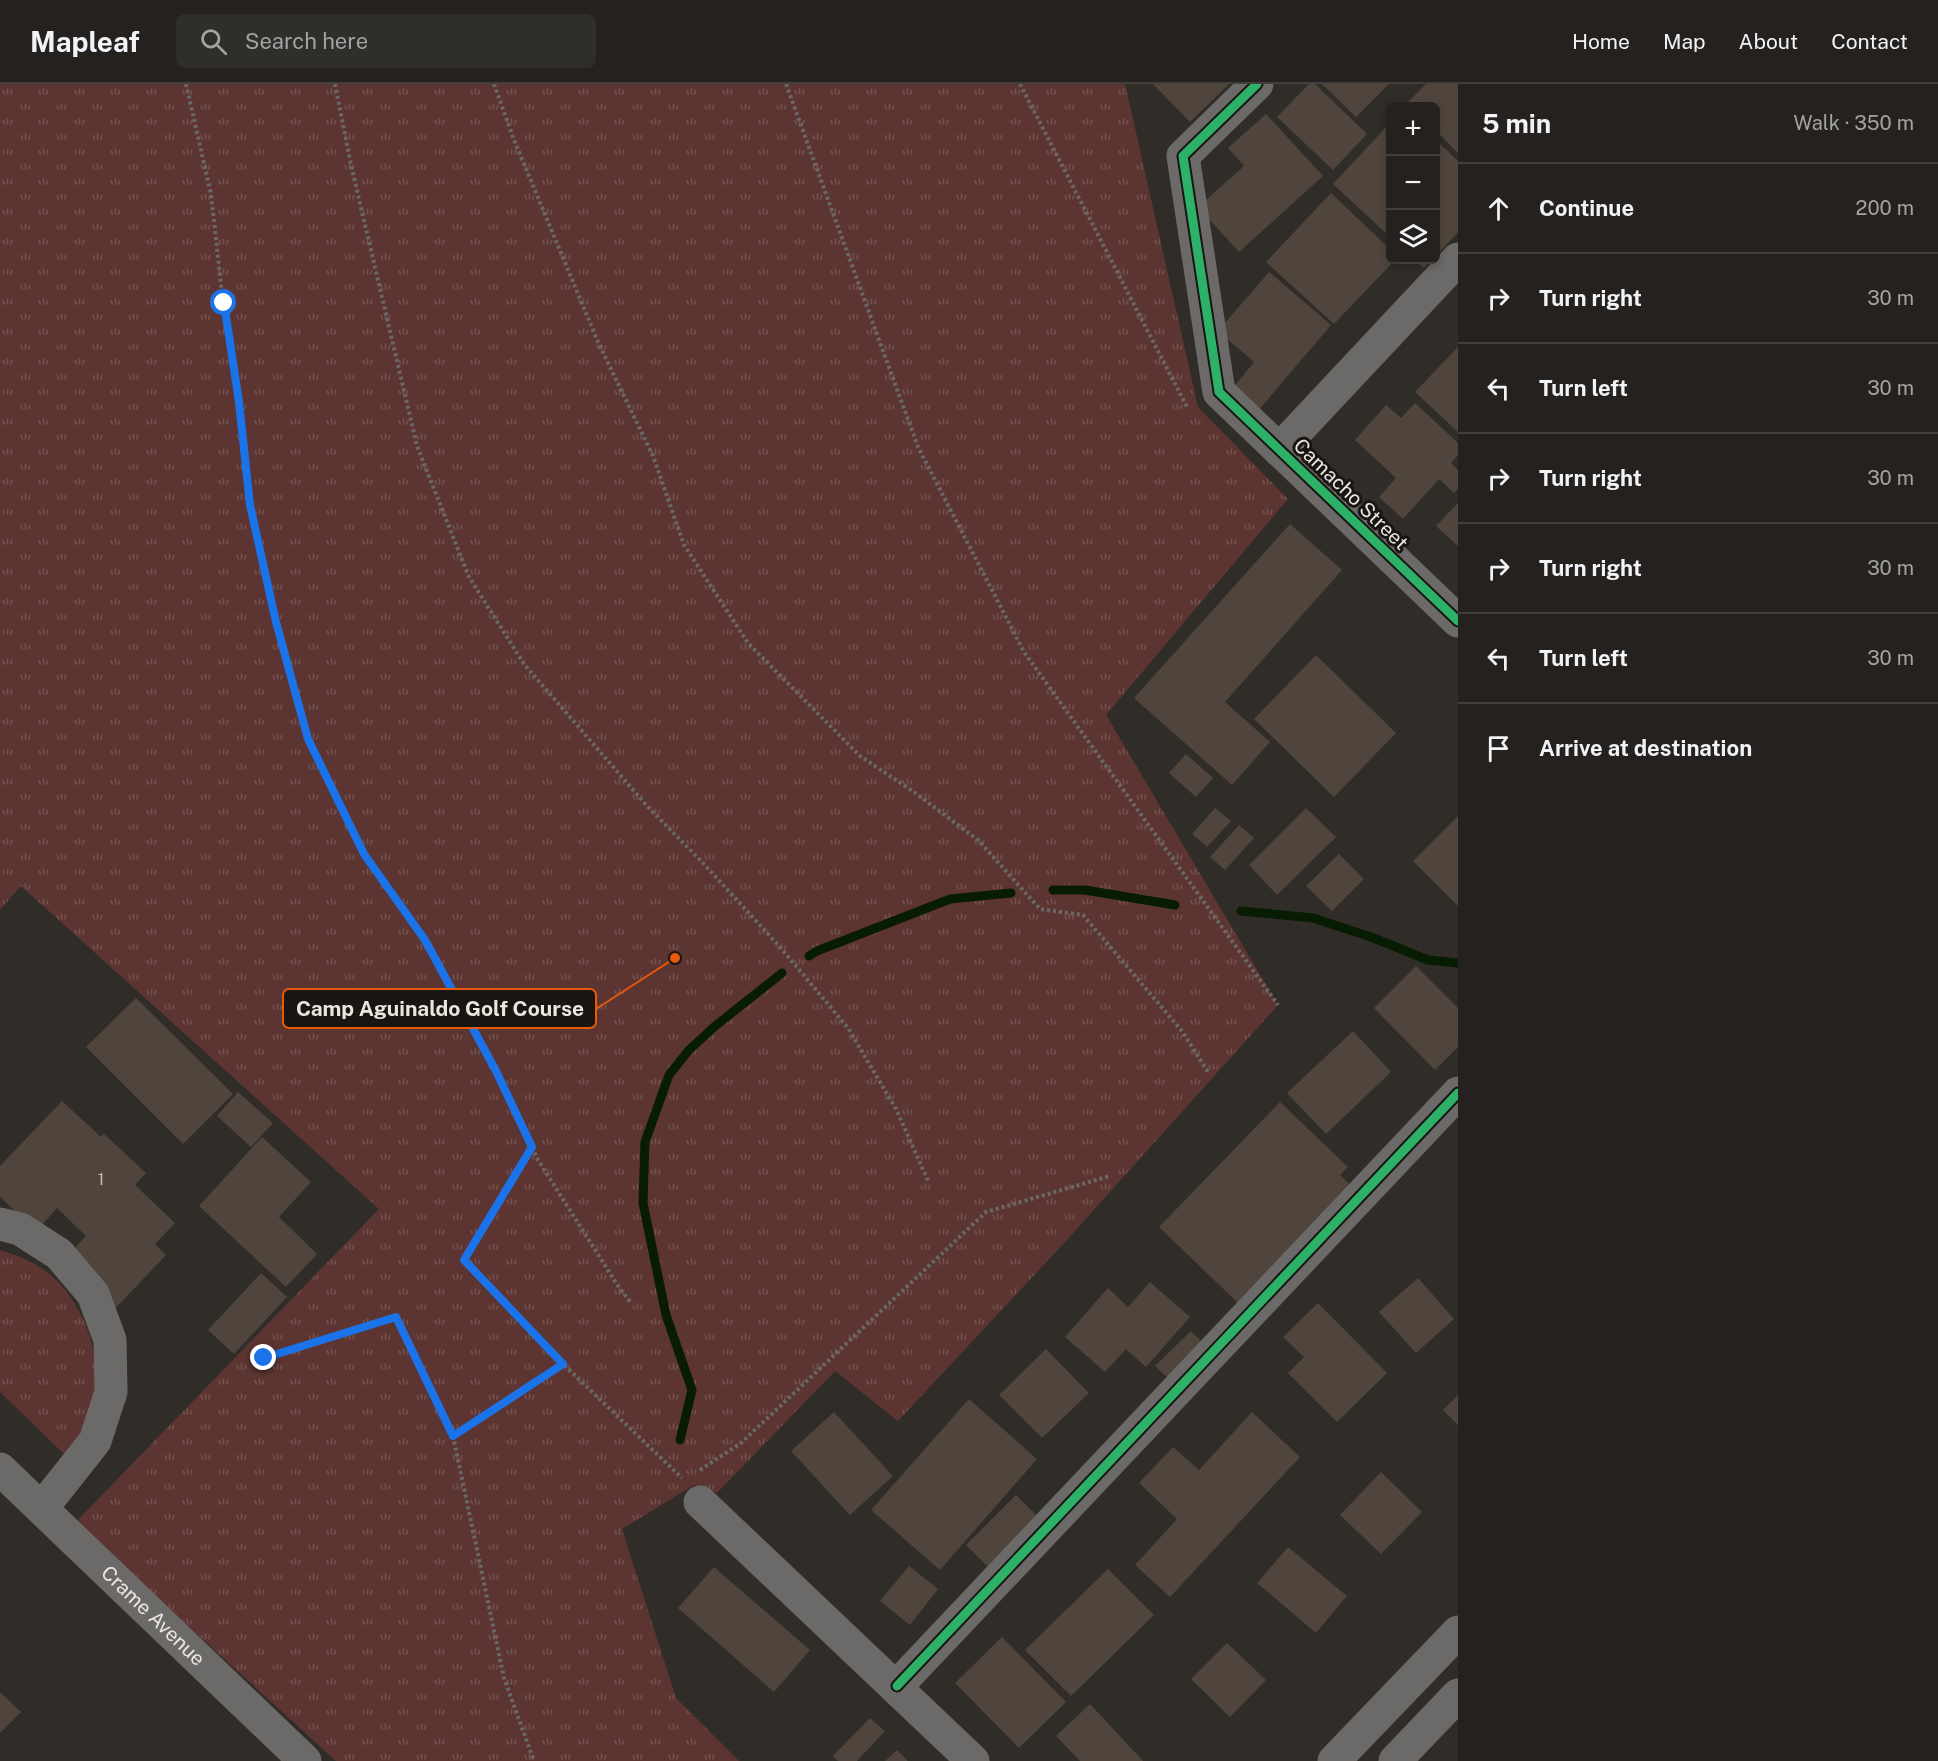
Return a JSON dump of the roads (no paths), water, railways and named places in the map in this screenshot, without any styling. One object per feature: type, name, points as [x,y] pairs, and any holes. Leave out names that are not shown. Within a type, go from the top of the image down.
[{"type":"street","name":"Camacho Street","points":[[1257,84],[1183,156],[1219,392],[1458,621]]},
{"type":"street","points":[[1279,450],[1458,259]]},
{"type":"street","points":[[897,1686],[1458,1093]]},
{"type":"street","points":[[0,1224],[20,1229],[59,1254],[93,1294],[110,1340],[111,1392],[95,1441],[42,1508]]},
{"type":"street","name":"Crame Avenue","points":[[0,1469],[305,1761]]},
{"type":"street","points":[[692,1486],[974,1761]]},
{"type":"street","points":[[1334,1761],[1458,1632]]},
{"type":"street","points":[[1395,1761],[1458,1695]]},
{"type":"waterway","points":[[1053,890],[1085,890],[1175,905]]},
{"type":"waterway","points":[[809,956],[950,899],[1011,893]]},
{"type":"waterway","points":[[1241,911],[1313,918],[1371,937],[1428,960],[1458,963]]},
{"type":"waterway","points":[[680,1440],[692,1390],[666,1315],[643,1203],[645,1142],[669,1075],[689,1050],[782,973]]},
{"type":"place","name":"Camp Aguinaldo Golf Course","points":[[675,958]]}]
